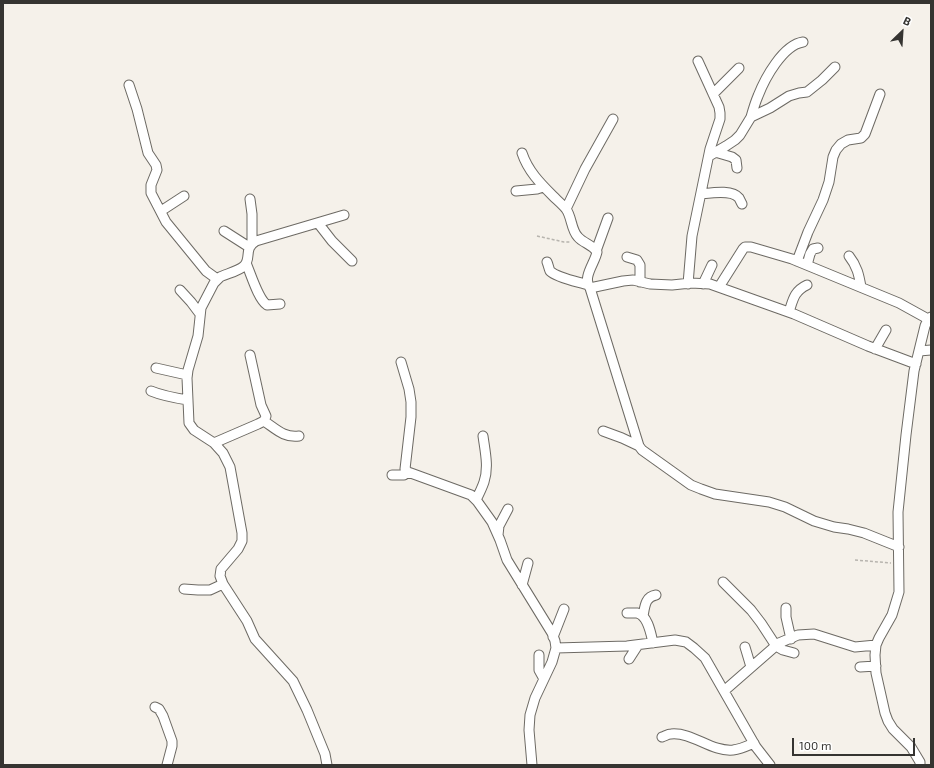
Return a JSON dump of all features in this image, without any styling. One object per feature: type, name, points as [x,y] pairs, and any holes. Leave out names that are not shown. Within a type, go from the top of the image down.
[{"type":"street","points":[[712,154],[735,140],[740,135],[751,117],[758,95],[781,56],[791,47],[803,42]]},
{"type":"street","points":[[688,284],[692,236],[720,118],[719,107],[698,61]]},
{"type":"street","points":[[751,117],[770,108],[789,96],[807,92],[835,67]]},
{"type":"street","points":[[713,94],[739,68]]},
{"type":"street","points":[[129,85],[137,109],[148,153],[156,165],[157,170],[151,185],[151,193],[166,222],[206,271],[217,279]]},
{"type":"street","points":[[797,261],[808,232],[823,200],[829,182],[833,157],[836,150],[841,144],[848,140],[861,138],[865,134],[880,94]]},
{"type":"street","points":[[566,209],[584,169],[614,119]]},
{"type":"street","points":[[522,153],[524,160],[533,175],[566,209],[575,234],[579,239],[596,251]]},
{"type":"street","points":[[712,154],[732,157],[736,160],[737,168]]},
{"type":"street","points":[[516,192],[543,187]]},
{"type":"street","points":[[701,194],[724,192],[733,194],[739,197],[742,204]]},
{"type":"street","points":[[161,212],[184,196]]},
{"type":"street","points":[[250,199],[252,214],[251,245],[246,263],[243,267],[217,279],[201,308],[198,336],[187,375],[189,423],[194,430],[214,443],[223,453],[230,467],[242,533],[242,541],[238,549],[221,569],[220,576],[223,584],[247,622],[255,639],[293,681],[325,754],[327,765]]},
{"type":"street","points":[[251,245],[256,241],[344,215]]},
{"type":"street","points":[[608,218],[596,251],[596,256],[589,271],[589,286],[639,446],[642,450],[691,485],[701,489],[715,494],[768,502],[785,507],[814,521],[864,533],[898,547]]},
{"type":"street","points":[[318,223],[332,241],[352,261]]},
{"type":"street","points":[[224,232],[251,245]]},
{"type":"street","points":[[719,287],[741,252],[745,247],[751,247],[797,261],[899,303],[930,318],[925,326],[914,371],[906,435],[899,504],[899,592],[892,615],[876,645],[876,674],[885,713],[893,729],[911,747],[920,762],[920,765]]},
{"type":"street","points":[[807,265],[813,249],[818,248]]},
{"type":"street","points":[[627,256],[637,260],[640,265],[640,282]]},
{"type":"street","points":[[849,256],[854,262],[858,272],[861,287]]},
{"type":"street","points":[[546,262],[550,271],[556,275],[589,286],[633,280],[650,284],[710,284],[789,312],[875,349],[916,364]]},
{"type":"street","points":[[246,263],[263,302],[268,305],[280,304]]},
{"type":"street","points":[[703,284],[712,265]]},
{"type":"street","points":[[789,312],[795,294],[799,289],[807,285]]},
{"type":"street","points":[[180,290],[200,314]]},
{"type":"street","points":[[875,349],[886,330]]},
{"type":"street","points":[[919,351],[931,350]]},
{"type":"street","points":[[214,443],[264,421],[266,416],[261,405],[250,355]]},
{"type":"street","points":[[401,362],[409,389],[411,402],[411,416],[405,469],[408,472],[462,491],[471,495],[476,500],[492,522],[507,560],[552,633],[556,648],[552,662],[535,698],[530,715],[529,730],[532,765]]},
{"type":"street","points":[[156,368],[187,375]]},
{"type":"street","points":[[151,390],[170,398],[188,400]]},
{"type":"street","points":[[264,421],[284,434],[291,437],[299,436]]},
{"type":"street","points":[[603,431],[639,446]]},
{"type":"street","points":[[476,500],[484,482],[486,471],[486,455],[483,436]]},
{"type":"street","points":[[392,475],[404,476],[408,472]]},
{"type":"street","points":[[498,535],[499,526],[508,509]]},
{"type":"street","points":[[522,585],[528,563]]},
{"type":"street","points":[[723,582],[762,623],[776,646],[794,653]]},
{"type":"street","points":[[184,589],[210,590],[223,584]]},
{"type":"street","points":[[643,616],[647,600],[651,596],[656,595]]},
{"type":"street","points":[[786,608],[786,617],[791,639]]},
{"type":"street","points":[[553,637],[564,609]]},
{"type":"street","points":[[627,613],[638,613],[643,616],[648,624],[653,643]]},
{"type":"street","points":[[724,691],[779,643],[798,636],[814,634],[855,647],[876,645]]},
{"type":"street","points":[[556,648],[627,646],[675,640],[686,642],[705,658],[754,743],[770,765]]},
{"type":"street","points":[[629,659],[638,645]]},
{"type":"street","points":[[745,647],[751,667]]},
{"type":"street","points":[[539,654],[539,670],[544,679]]},
{"type":"street","points":[[860,667],[876,666]]},
{"type":"street","points":[[155,707],[159,709],[163,716],[172,740],[167,765]]},
{"type":"street","points":[[662,737],[670,734],[682,735],[695,738],[724,750],[740,749],[754,743]]},
{"type":"path","points":[[537,236],[564,242],[583,242]]},
{"type":"path","points":[[855,560],[899,564]]}]
